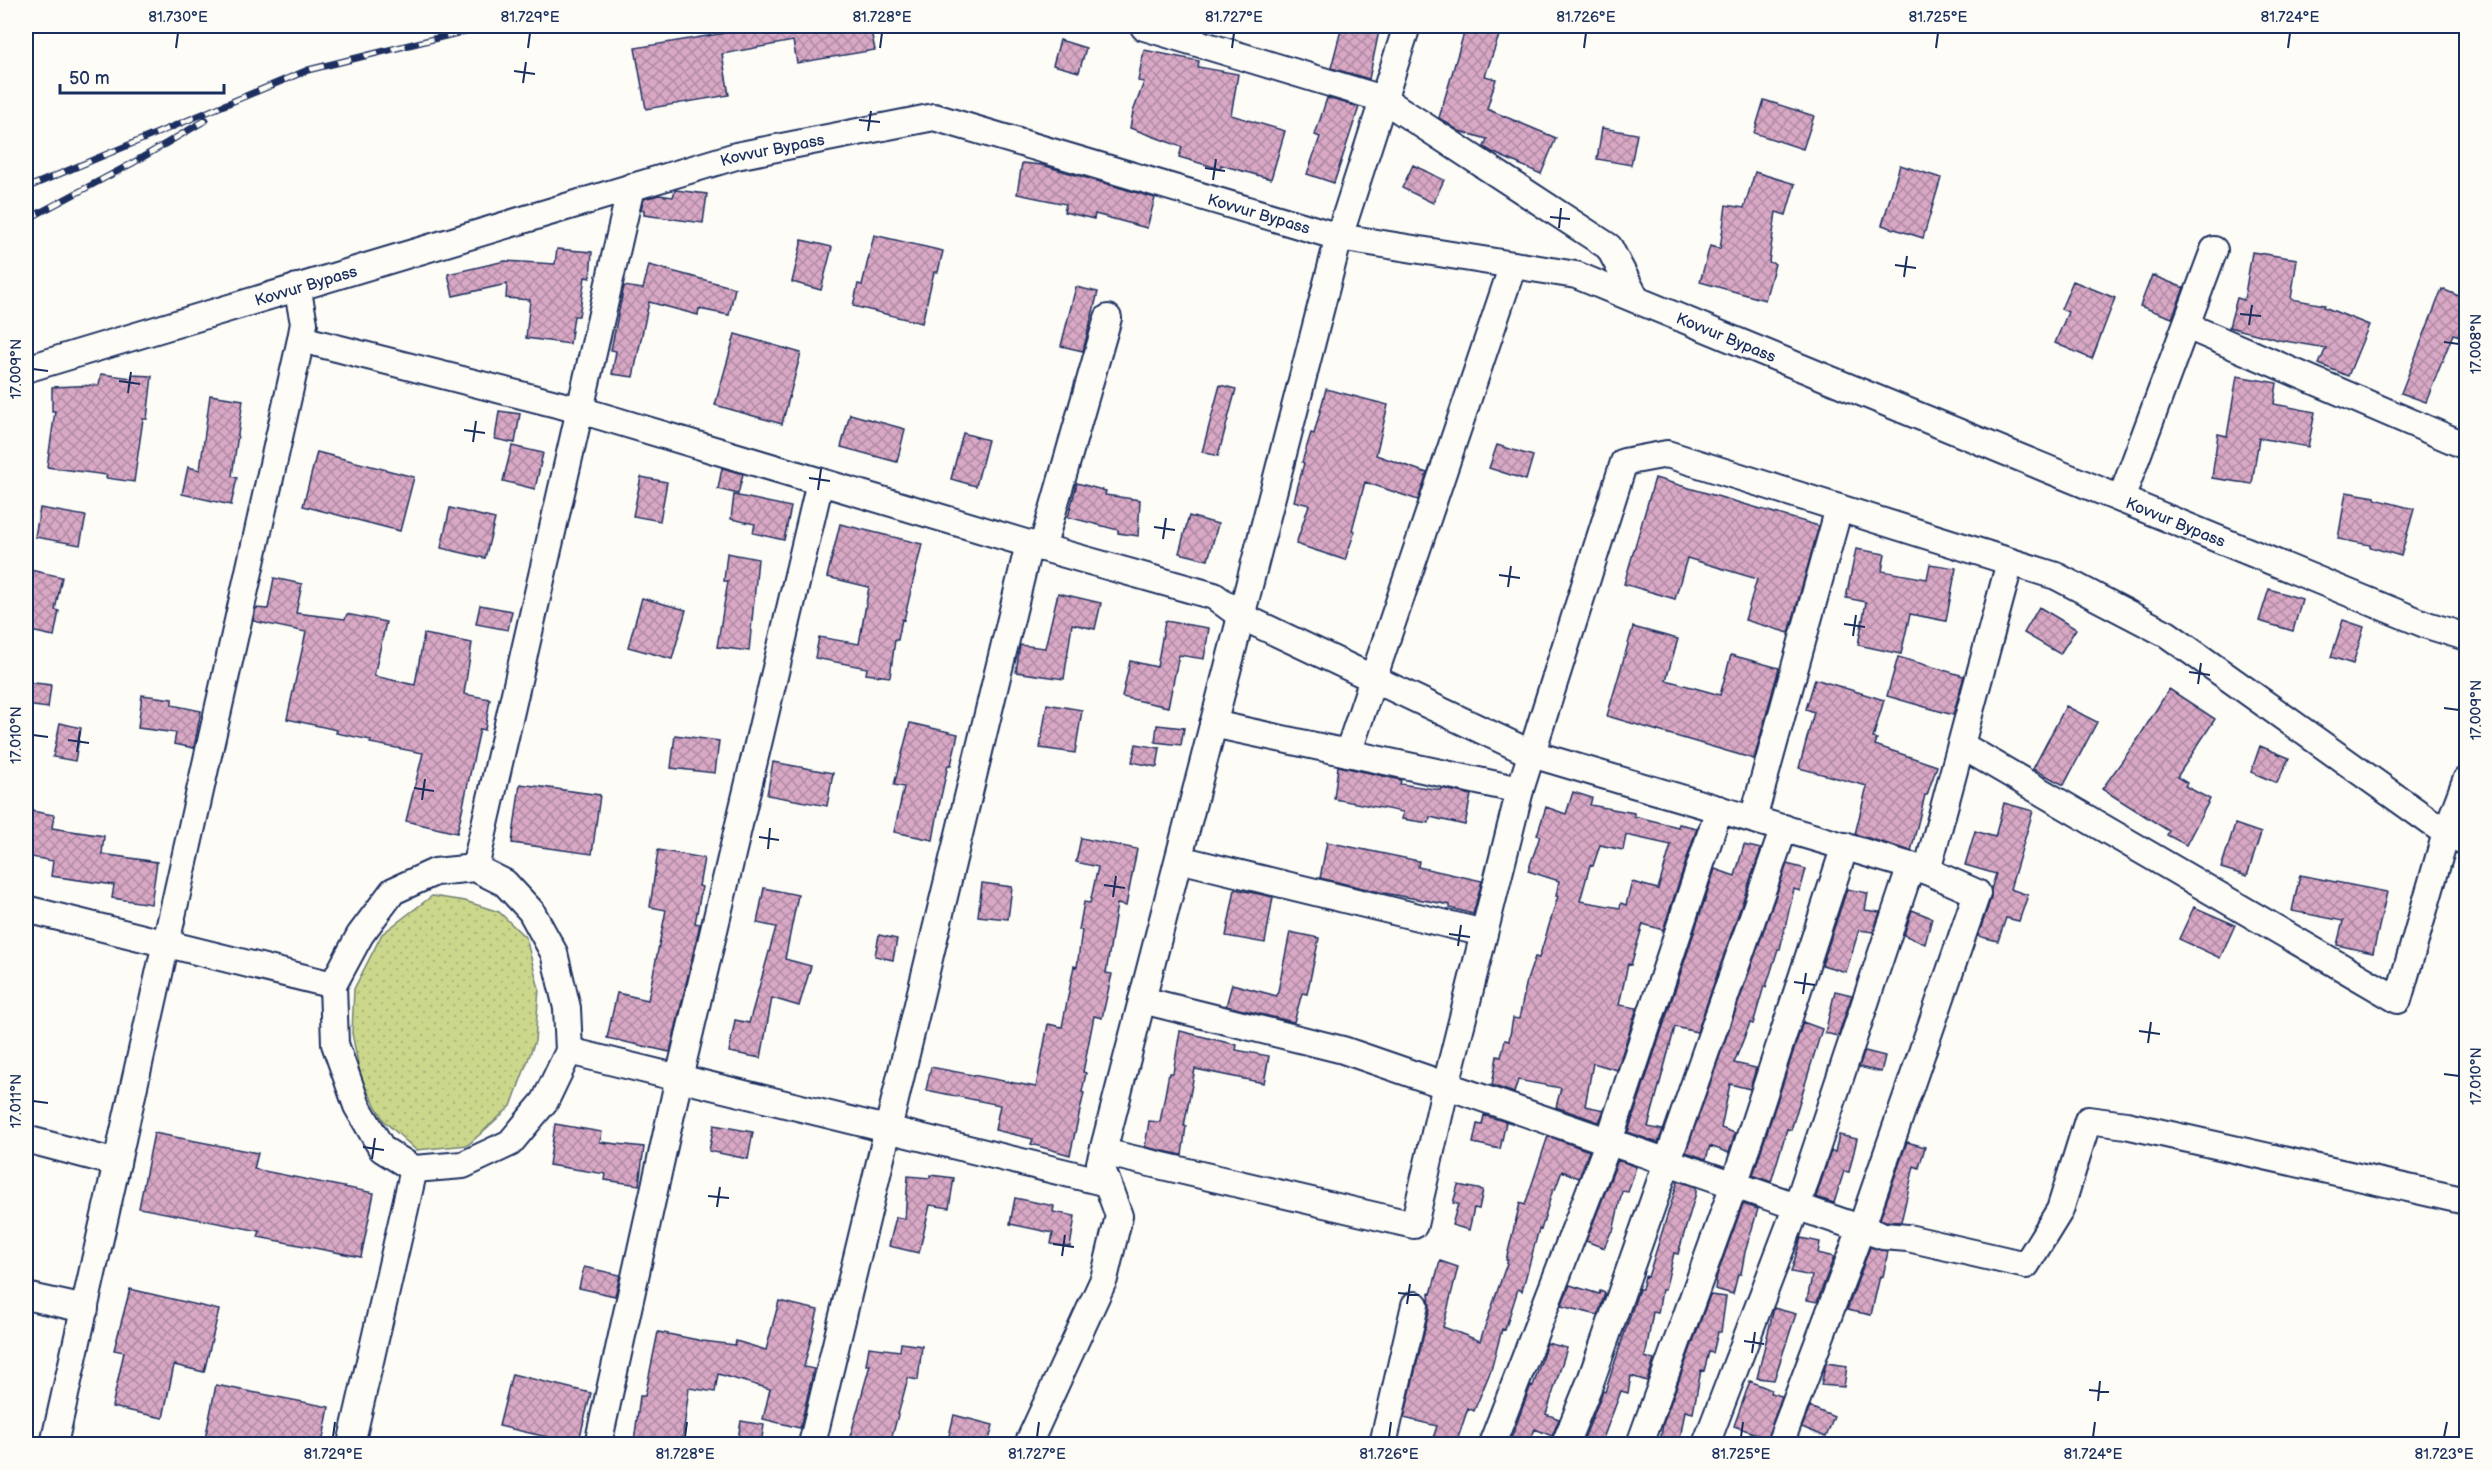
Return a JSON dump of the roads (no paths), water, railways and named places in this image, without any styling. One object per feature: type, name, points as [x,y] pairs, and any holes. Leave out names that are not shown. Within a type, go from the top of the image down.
[{"type":"street","points":[[1028,1444],[1104,1279],[1119,1216],[1100,1163],[1339,237],[1407,26]]},
{"type":"street","points":[[1144,27],[1383,99],[1610,247],[1636,299]]},
{"type":"street","name":"Kovvur Bypass","points":[[26,369],[736,156],[934,117],[1339,237],[1576,275],[2427,625],[2466,637]]},
{"type":"street","points":[[475,868],[631,187]]},
{"type":"street","points":[[2121,499],[2214,250]]},
{"type":"street","points":[[1348,753],[1513,265]]},
{"type":"street","points":[[54,1444],[301,339],[304,323],[297,287]]},
{"type":"street","points":[[812,1444],[1036,546],[1108,318]]},
{"type":"street","points":[[2187,326],[2466,446]]},
{"type":"street","points":[[301,339],[580,410],[1036,546],[1214,596],[1241,616],[1532,754],[1919,868],[1977,893],[1861,1229],[1780,1444]]},
{"type":"street","points":[[1103,1152],[1414,1225],[1446,1084],[1520,790],[1623,462],[1667,454],[2056,576],[2167,634],[2456,838]]},
{"type":"street","points":[[598,1444],[679,1078],[820,482]]},
{"type":"street","points":[[1753,819],[1839,508]]},
{"type":"street","points":[[1706,1444],[1797,1206],[1919,868],[1961,745],[2010,562]]},
{"type":"street","points":[[1213,724],[1520,790]]},
{"type":"street","points":[[1961,745],[2398,1000],[2456,838],[2466,780]]},
{"type":"street","points":[[1492,1444],[1609,1141],[1719,809]]},
{"type":"street","points":[[1565,1444],[1668,1161],[1784,828]]},
{"type":"street","points":[[1640,1444],[1734,1185],[1845,846]]},
{"type":"street","points":[[1179,859],[1484,933]]},
{"type":"street","points":[[475,868],[505,883],[531,911],[554,953],[567,1008],[569,1051],[545,1101],[510,1143],[463,1165],[414,1169],[382,1149],[357,1106],[335,1044],[333,986],[348,954],[393,891],[435,872],[475,868]]},
{"type":"street","points":[[26,909],[333,986]]},
{"type":"street","points":[[1142,1000],[1343,1050],[1882,1236],[1908,1238],[2026,1266],[2060,1210],[2088,1120],[2127,1125],[2466,1201]]},
{"type":"street","points":[[569,1051],[1107,1183]]},
{"type":"street","points":[[26,1139],[117,1163]]},
{"type":"street","points":[[351,1444],[414,1169]]},
{"type":"street","points":[[26,1296],[85,1309]]},
{"type":"street","points":[[1383,1444],[1415,1305]]},
{"type":"railway","points":[[26,188],[308,70],[486,26]]},
{"type":"railway","points":[[26,220],[131,164],[206,120]]}]
